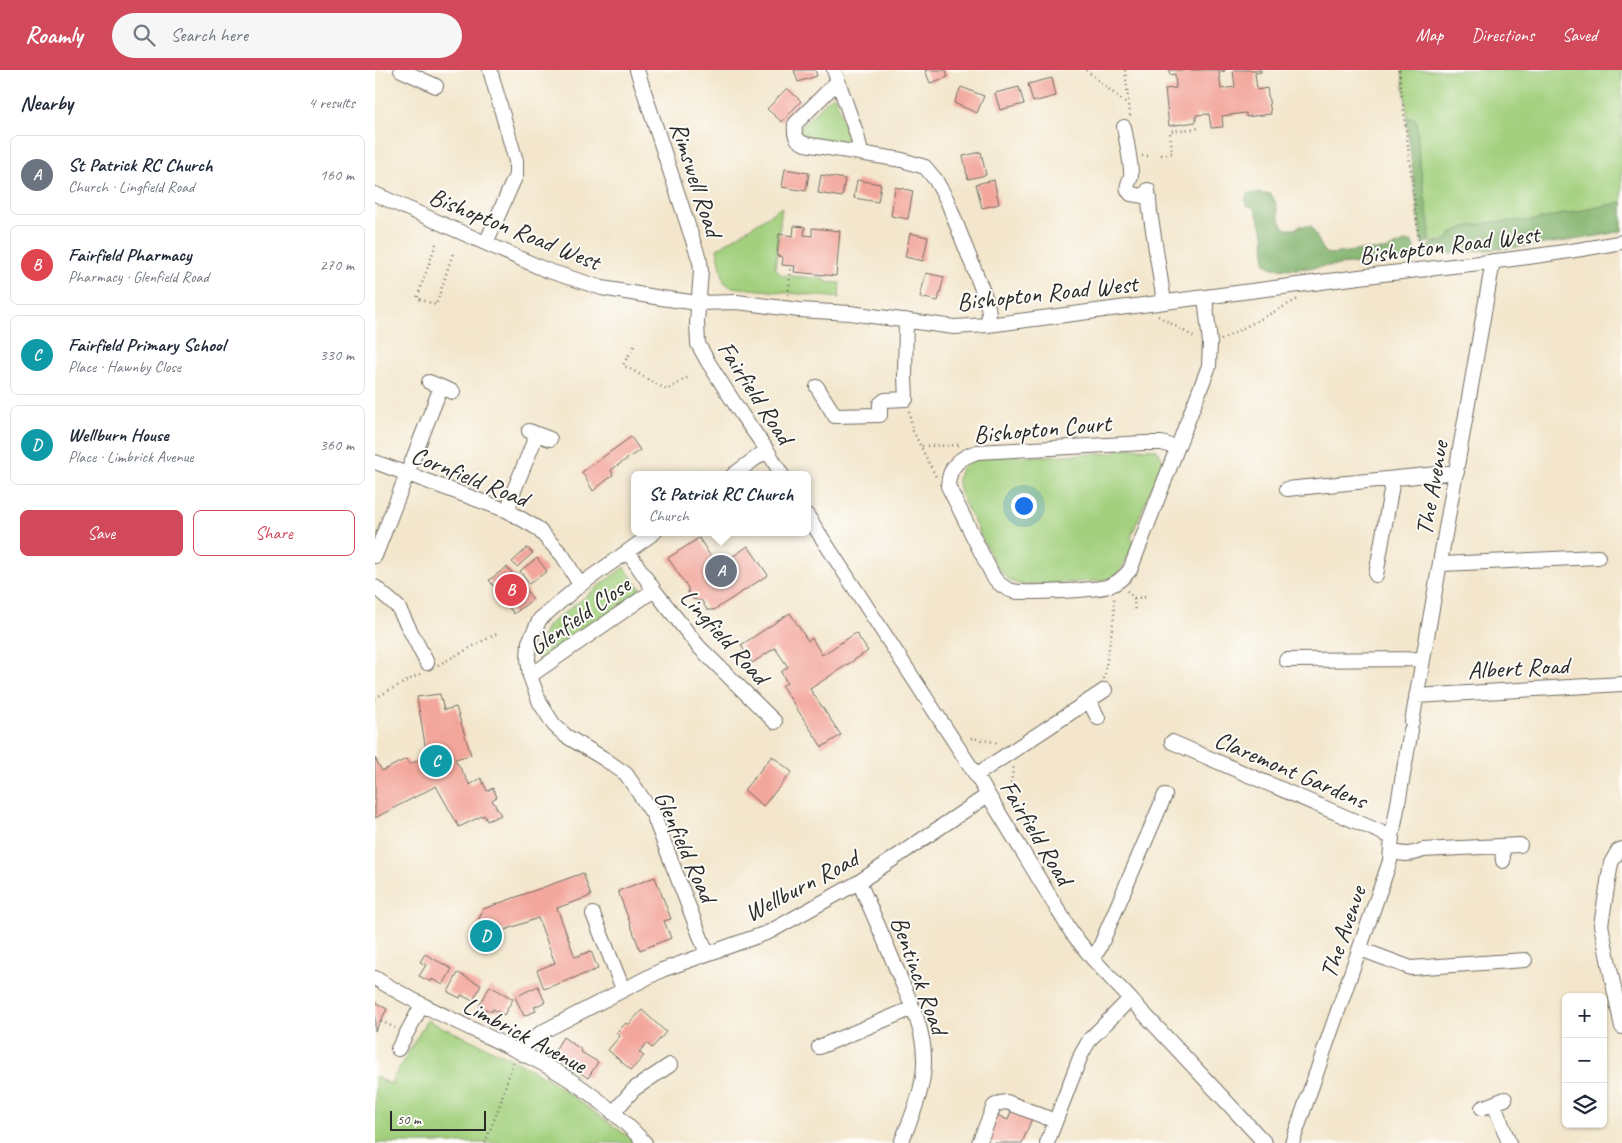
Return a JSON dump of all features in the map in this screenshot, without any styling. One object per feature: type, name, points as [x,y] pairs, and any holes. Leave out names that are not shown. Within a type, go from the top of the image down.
[{"type":"street","points":[[401,70],[436,86]]},
{"type":"street","points":[[486,243],[516,175],[516,160],[490,70]]},
{"type":"street","name":"Rimswell Road","points":[[637,70],[700,262],[701,272],[697,303]]},
{"type":"street","points":[[861,153],[857,135],[836,76],[795,124],[795,137],[799,142],[805,144],[915,163],[925,167],[935,179],[947,200],[983,290],[989,313],[989,325]]},
{"type":"street","points":[[1124,127],[1131,175],[1127,186],[1131,194],[1149,193],[1164,302]]},
{"type":"street","name":"Bishopton Road West","points":[[375,194],[546,270],[602,288],[697,303],[737,302],[954,327],[989,325],[1205,296],[1493,262],[1587,249],[1622,242]]},
{"type":"street","name":"The Avenue","points":[[1292,1143],[1390,861],[1391,844],[1416,696],[1441,564],[1493,262]]},
{"type":"street","points":[[1117,585],[1130,570],[1209,366],[1210,346],[1205,296]]},
{"type":"street","name":"Fairfield Road","points":[[697,303],[698,344],[780,471]]},
{"type":"street","points":[[817,387],[835,416],[879,415],[880,404],[885,400],[907,398],[905,377],[906,320]]},
{"type":"street","points":[[375,556],[441,387]]},
{"type":"street","points":[[508,511],[512,495],[538,435]]},
{"type":"street","name":"Bishopton Court","points":[[1117,585],[1100,588],[1021,592],[999,584],[994,578],[948,486],[949,477],[954,466],[964,457],[977,452],[1144,443],[1163,443],[1177,448]]},
{"type":"street","points":[[738,471],[767,450]]},
{"type":"street","name":"Cornfield Road","points":[[375,462],[508,511],[537,528],[563,556],[581,584]]},
{"type":"street","points":[[1287,488],[1457,472]]},
{"type":"street","points":[[1376,575],[1393,479]]},
{"type":"street","name":"Fairfield Road","points":[[811,521],[976,775],[1072,933],[1092,958],[1265,1143]]},
{"type":"street","name":"Glenfield Road","points":[[650,536],[581,584],[540,619],[529,642],[530,676],[540,703],[554,725],[566,736],[626,774],[653,814],[707,954]]},
{"type":"street","name":"Lingfield Road","points":[[628,552],[654,590],[699,646],[775,721]]},
{"type":"street","points":[[1441,564],[1598,557]]},
{"type":"street","points":[[375,587],[398,607],[428,666]]},
{"type":"street","name":"Glenfield Close","points":[[530,676],[654,590]]},
{"type":"street","points":[[1287,660],[1423,659]]},
{"type":"street","name":"Albert Road","points":[[1416,696],[1622,684]]},
{"type":"street","points":[[976,775],[1105,690]]},
{"type":"street","points":[[1089,701],[1099,718]]},
{"type":"street","name":"Claremont Gardens","points":[[1172,742],[1391,844],[1403,855],[1413,855],[1423,850],[1520,845]]},
{"type":"street","name":"Wellburn Road","points":[[519,1053],[542,1032],[662,970],[769,932],[859,882],[988,795]]},
{"type":"street","points":[[1092,958],[1099,949],[1165,795]]},
{"type":"street","points":[[1502,846],[1503,861]]},
{"type":"street","points":[[1622,849],[1618,851],[1611,863],[1601,925],[1622,1027]]},
{"type":"street","name":"Bentinck Road","points":[[859,882],[892,956],[922,1033],[925,1058],[923,1080],[917,1102],[901,1143]]},
{"type":"street","points":[[593,914],[623,989]]},
{"type":"street","points":[[1360,949],[1411,968],[1525,960]]},
{"type":"street","name":"Limbrick Avenue","points":[[375,978],[422,1005],[547,1066],[613,1113],[645,1143]]},
{"type":"street","points":[[1047,1143],[1081,1054],[1090,1038],[1130,999]]},
{"type":"street","points":[[399,1049],[422,1005]]},
{"type":"street","points":[[818,1048],[913,1008]]},
{"type":"street","points":[[613,1113],[634,1088],[670,1065]]},
{"type":"street","points":[[979,1143],[994,1106],[1000,1103],[1007,1102],[1055,1121]]},
{"type":"street","points":[[1494,1104],[1509,1143]]},
{"type":"path","points":[[1086,70],[1129,106]]},
{"type":"path","points":[[1399,70],[1423,269]]},
{"type":"path","points":[[1161,154],[1172,154],[1169,131],[1201,128]]},
{"type":"path","points":[[436,244],[417,298],[436,305],[453,253]]},
{"type":"path","points":[[788,295],[791,266]]},
{"type":"path","points":[[1157,316],[1210,346],[1299,298]]},
{"type":"path","points":[[633,346],[623,365],[667,390],[690,376]]},
{"type":"path","points":[[907,398],[913,432],[937,479]]},
{"type":"path","points":[[921,446],[960,445]]},
{"type":"path","points":[[1105,690],[1103,684],[1115,616],[1117,585],[1134,598],[1148,597]]},
{"type":"path","points":[[1134,598],[1135,613]]},
{"type":"path","points":[[375,698],[428,666],[496,634]]},
{"type":"path","points":[[971,738],[1000,743]]},
{"type":"path","points":[[1008,798],[1014,764]]},
{"type":"path","points":[[485,1143],[519,1053]]},
{"type":"green space","points":[[1402,70],[1622,70],[1622,216],[1602,222],[1423,243]]},
{"type":"green space","points":[[832,96],[835,97],[850,139],[847,145],[803,137],[799,128]]},
{"type":"green space","points":[[1410,118],[1414,118],[1417,121],[1419,157],[1430,231],[1429,240],[1425,244],[1421,240],[1407,125],[1407,121]]},
{"type":"green space","points":[[1250,193],[1271,194],[1276,203],[1280,220],[1286,229],[1311,226],[1325,253],[1385,250],[1405,242],[1412,242],[1415,248],[1415,258],[1296,269],[1272,268],[1265,263],[1264,233],[1255,209],[1246,203],[1246,197]]},
{"type":"green space","points":[[1622,202],[1622,231],[1575,240],[1527,246],[1431,255],[1424,252],[1430,245],[1445,242],[1453,232],[1465,227],[1493,222],[1536,220]]},
{"type":"green space","points":[[782,207],[775,268],[782,275],[825,279],[825,282],[840,283],[839,298],[731,287],[724,282],[717,249]]},
{"type":"green space","points":[[1117,448],[1156,449],[1161,457],[1163,466],[1157,485],[1152,486],[1131,537],[1134,544],[1122,568],[1111,579],[1096,581],[1022,585],[1009,580],[996,566],[962,498],[958,484],[959,474],[963,466],[981,459],[1015,453],[1020,457],[1114,453]]},
{"type":"green space","points":[[624,567],[641,589],[546,662],[539,661],[536,652],[547,626]]},
{"type":"green space","points":[[427,1020],[506,1056],[547,1078],[635,1143],[375,1143],[375,1076],[390,1084]]},
{"type":"building","points":[[794,70],[815,70],[817,76],[798,82]]},
{"type":"building","points":[[925,70],[946,70],[948,77],[930,83]]},
{"type":"building","points":[[1169,70],[1225,70],[1219,72],[1221,89],[1235,87],[1233,70],[1261,70],[1261,72],[1255,73],[1257,90],[1267,88],[1271,114],[1246,117],[1246,113],[1222,116],[1223,127],[1211,128],[1209,114],[1196,115],[1196,122],[1169,126],[1165,89],[1176,88],[1175,74],[1170,75]]},
{"type":"building","points":[[1052,78],[1056,96],[1033,102],[1028,84]]},
{"type":"building","points":[[961,87],[984,96],[977,113],[954,103]]},
{"type":"building","points":[[1019,87],[1024,104],[1000,110],[995,93]]},
{"type":"building","points":[[787,88],[801,101],[782,122],[767,109]]},
{"type":"building","points":[[981,152],[986,175],[968,179],[963,156]]},
{"type":"building","points":[[785,169],[809,173],[806,191],[782,187]]},
{"type":"building","points":[[821,175],[845,179],[842,197],[818,193]]},
{"type":"building","points":[[857,180],[881,184],[878,202],[854,198]]},
{"type":"building","points":[[994,180],[999,204],[982,208],[976,184]]},
{"type":"building","points":[[895,187],[913,191],[908,219],[891,216]]},
{"type":"building","points":[[794,226],[805,227],[804,235],[812,236],[812,228],[840,231],[836,276],[794,272],[795,266],[782,265],[783,257],[777,256],[779,234],[793,236]]},
{"type":"building","points":[[910,233],[928,237],[923,261],[905,257]]},
{"type":"building","points":[[926,273],[944,277],[938,301],[920,297]]},
{"type":"building","points":[[631,437],[640,450],[611,470],[613,475],[593,491],[582,472]]},
{"type":"building","points":[[699,538],[716,565],[724,567],[735,561],[732,557],[748,546],[768,575],[714,610],[707,610],[702,601],[692,599],[688,588],[668,558]]},
{"type":"building","points":[[527,548],[533,553],[517,567],[512,562]]},
{"type":"building","points":[[537,558],[547,571],[529,584],[520,571]]},
{"type":"building","points":[[507,567],[533,599],[514,614],[489,580]]},
{"type":"building","points":[[790,613],[808,641],[812,638],[822,655],[856,633],[868,651],[810,689],[841,735],[822,747],[782,686],[787,683],[781,672],[788,667],[775,648],[752,663],[741,645]]},
{"type":"building","points":[[440,694],[444,710],[456,707],[471,755],[455,759],[470,785],[481,778],[487,791],[493,788],[497,797],[492,800],[501,815],[487,821],[484,815],[459,827],[436,786],[375,818],[375,758],[382,771],[406,759],[410,764],[427,756],[417,697]]},
{"type":"building","points":[[772,756],[792,772],[763,806],[744,790]]},
{"type":"building","points":[[583,873],[591,896],[557,908],[575,957],[591,951],[598,969],[544,989],[537,970],[555,963],[538,918],[502,931],[494,951],[470,942],[483,909]]},
{"type":"building","points":[[655,877],[671,919],[664,921],[671,938],[640,950],[618,891]]},
{"type":"building","points":[[425,954],[452,969],[443,985],[432,979],[431,982],[419,976],[426,965],[420,962]]},
{"type":"building","points":[[458,973],[481,985],[473,1001],[461,995],[460,998],[448,992]]},
{"type":"building","points":[[490,986],[513,999],[504,1015],[493,1009],[492,1012],[479,1006]]},
{"type":"building","points":[[538,986],[545,1002],[534,1007],[536,1011],[524,1016],[515,997]]},
{"type":"building","points":[[375,1002],[387,1009],[375,1031]]},
{"type":"building","points":[[642,1010],[666,1032],[652,1048],[647,1043],[639,1052],[644,1056],[631,1070],[608,1050],[620,1036],[616,1033],[626,1023],[628,1025]]},
{"type":"building","points":[[563,1037],[582,1050],[581,1052],[598,1062],[588,1078],[552,1055]]},
{"type":"building","points":[[1012,1108],[1033,1116],[1022,1143],[985,1143],[997,1115],[1008,1120]]},
{"type":"place","name":"St Patrick RC Church","points":[[721,571]]},
{"type":"place","name":"Fairfield Pharmacy","points":[[511,590]]},
{"type":"place","name":"Fairfield Primary School","points":[[436,761]]},
{"type":"place","name":"Wellburn House","points":[[486,936]]}]
